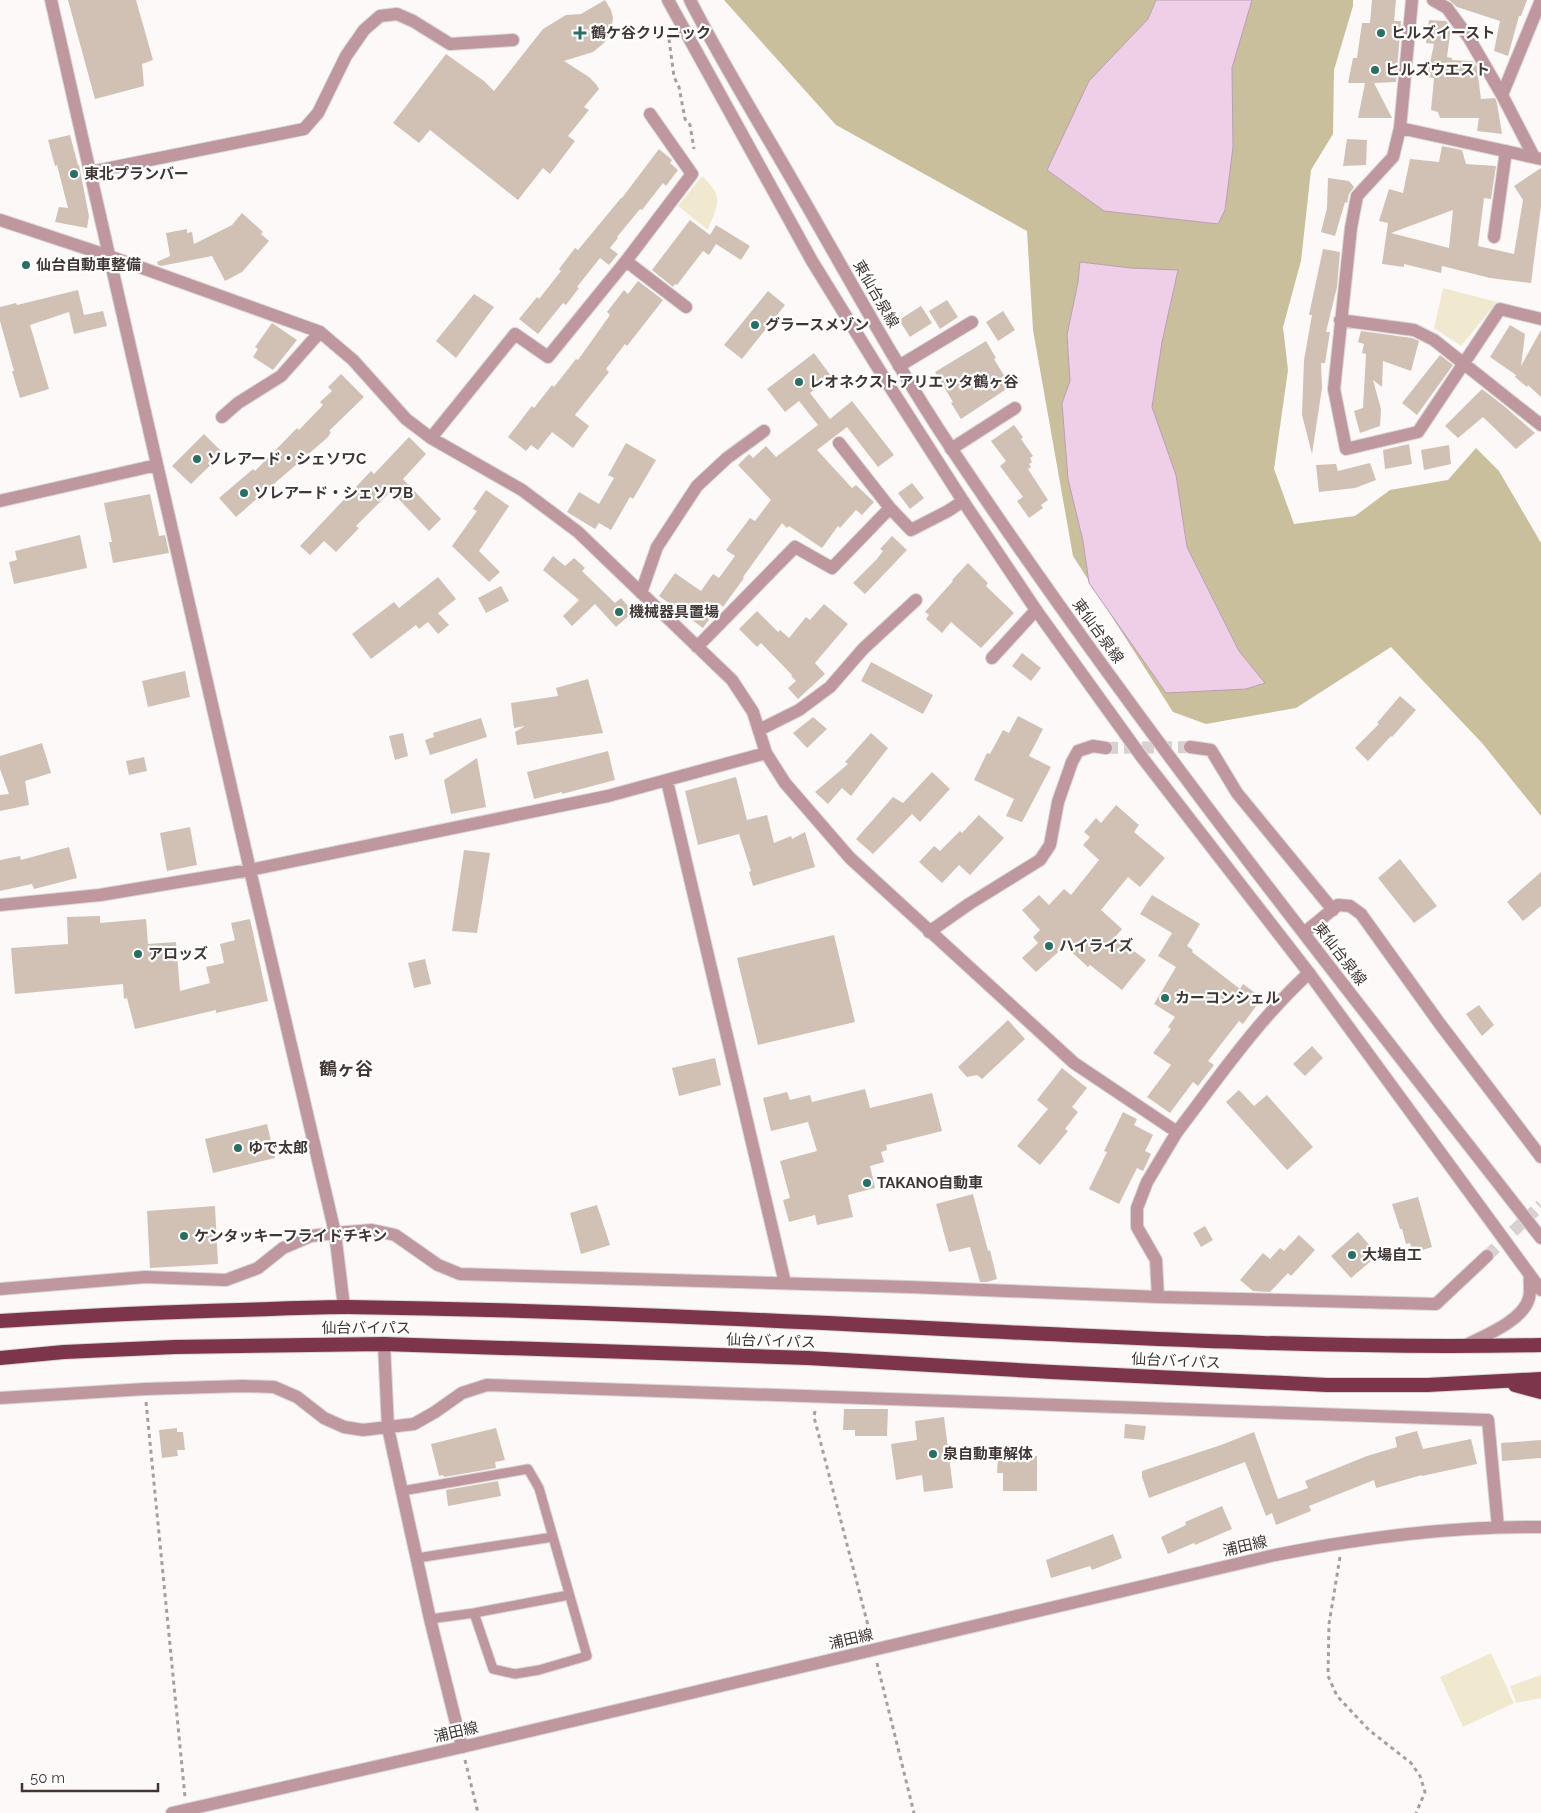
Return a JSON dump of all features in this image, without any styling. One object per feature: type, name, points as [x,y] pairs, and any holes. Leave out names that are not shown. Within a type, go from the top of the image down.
[{"type":"highway","name":"仙台バイパス","points":[[0,1322],[122,1313],[344,1307],[766,1320],[1272,1343],[1462,1347],[1541,1345]]},
{"type":"highway","name":"仙台バイパス","points":[[0,1358],[64,1352],[175,1347],[384,1344],[808,1358],[1052,1372],[1327,1384],[1427,1385],[1541,1379]]},
{"type":"highway","points":[[1504,1382],[1541,1392]]},
{"type":"street","points":[[51,0],[335,1233],[344,1307]]},
{"type":"street","points":[[668,0],[812,260],[882,376],[1036,610],[1141,756],[1309,974],[1541,1290]]},
{"type":"street","name":"東仙台泉線","points":[[690,0],[899,366],[951,449],[1114,682],[1304,934],[1541,1238]]},
{"type":"street","points":[[1412,0],[1400,128],[1393,157],[1357,196],[1351,228],[1334,389],[1346,449],[1418,432],[1500,309],[1541,319]]},
{"type":"street","points":[[1433,0],[1447,8],[1469,38],[1538,158]]},
{"type":"street","points":[[1502,95],[1541,0]]},
{"type":"street","points":[[90,172],[304,129],[318,112],[346,56],[364,30],[380,16],[397,14],[413,21],[450,44],[513,40]]},
{"type":"street","points":[[431,438],[515,334],[548,357],[626,261],[692,174],[650,114]]},
{"type":"street","points":[[1400,128],[1538,158]]},
{"type":"street","points":[[1494,237],[1506,151]]},
{"type":"street","points":[[0,220],[109,256],[320,332],[353,360],[406,419],[431,438],[522,490],[578,532],[732,680],[753,712],[766,753],[785,784],[850,858],[1074,1063],[1177,1132]]},
{"type":"street","points":[[626,261],[686,307]]},
{"type":"street","points":[[1340,320],[1414,330],[1434,340],[1541,426]]},
{"type":"street","points":[[899,366],[972,322]]},
{"type":"street","points":[[222,417],[238,403],[281,376],[320,332]]},
{"type":"street","points":[[951,449],[1014,408]]},
{"type":"street","points":[[641,592],[657,547],[696,486],[727,458],[764,431]]},
{"type":"street","points":[[839,443],[890,508],[911,530],[963,501]]},
{"type":"street","points":[[0,500],[157,465]]},
{"type":"street","points":[[698,647],[795,547],[832,568],[890,508]]},
{"type":"street","points":[[758,730],[799,710],[830,687],[863,650],[916,600]]},
{"type":"street","points":[[992,658],[1036,610]]},
{"type":"street","points":[[929,932],[969,904],[1040,860],[1050,845],[1058,802],[1075,756],[1078,751],[1093,746],[1106,748]]},
{"type":"street","points":[[1190,747],[1211,750],[1236,793],[1333,910]]},
{"type":"street","points":[[0,905],[100,895],[250,870],[608,796],[766,753]]},
{"type":"street","points":[[667,781],[785,1283]]},
{"type":"street","points":[[1304,934],[1338,905],[1350,906],[1361,914],[1440,1024],[1541,1157]]},
{"type":"street","points":[[1158,1297],[1156,1260],[1137,1227],[1137,1208],[1147,1182],[1177,1132],[1257,1027],[1309,974]]},
{"type":"street","points":[[0,1289],[145,1277],[226,1280],[258,1268],[283,1248],[311,1236],[372,1230],[395,1235],[438,1265],[460,1274],[785,1283],[1158,1297],[1436,1304],[1488,1256]]},
{"type":"street","points":[[1462,1347],[1497,1330],[1521,1312],[1529,1299],[1530,1275]]},
{"type":"street","points":[[384,1344],[388,1428],[430,1618],[462,1747]]},
{"type":"street","points":[[0,1398],[145,1389],[274,1387],[297,1397],[324,1418],[344,1427],[363,1430],[414,1424],[462,1393],[487,1385],[1488,1420],[1498,1527]]},
{"type":"street","name":"浦田線","points":[[172,1813],[462,1747],[1276,1555],[1342,1542],[1408,1533],[1498,1527],[1541,1527]]},
{"type":"lane","points":[[402,1491],[528,1469],[539,1488],[587,1656],[539,1670],[515,1674],[493,1669],[474,1613]]},
{"type":"lane","points":[[417,1558],[553,1537]]},
{"type":"lane","points":[[430,1618],[474,1613],[569,1595]]},
{"type":"path","points":[[669,38],[674,77],[679,87],[685,119],[690,125],[696,157]]},
{"type":"path","points":[[145,1389],[186,1810]]},
{"type":"path","points":[[818,1396],[814,1417],[914,1813]]},
{"type":"path","points":[[1342,1542],[1329,1624],[1328,1676],[1337,1696],[1370,1730],[1411,1763],[1420,1776],[1425,1792],[1416,1813]]},
{"type":"path","points":[[462,1747],[478,1813]]},
{"type":"shaded area","points":[[724,0],[1353,0],[1353,6],[1334,70],[1333,134],[1311,170],[1301,261],[1283,327],[1288,370],[1274,469],[1294,524],[1355,516],[1390,490],[1448,480],[1476,448],[1499,471],[1541,543],[1541,816],[1482,743],[1391,647],[1296,708],[1206,724],[1173,712],[1073,556],[1033,330],[1027,231],[836,125]]},
{"type":"shaded area","points":[[1156,0],[1252,0],[1232,68],[1233,147],[1225,210],[1218,224],[1104,211],[1047,170],[1089,81],[1148,19]]},
{"type":"shaded area","points":[[702,176],[717,196],[717,207],[708,230],[678,206]]},
{"type":"shaded area","points":[[1080,262],[1131,268],[1178,270],[1162,342],[1152,407],[1176,475],[1187,547],[1239,651],[1265,683],[1246,689],[1166,693],[1089,583],[1083,541],[1068,479],[1062,403],[1070,381],[1067,335],[1078,282]]},
{"type":"shaded area","points":[[1443,288],[1497,302],[1461,346],[1434,328]]},
{"type":"shaded area","points":[[1491,1653],[1514,1703],[1463,1727],[1440,1677]]},
{"type":"shaded area","points":[[1541,1675],[1541,1698],[1516,1703],[1510,1686]]},
{"type":"building","points":[[68,0],[136,0],[153,60],[142,64],[144,86],[95,99]]},
{"type":"building","points":[[605,0],[613,18],[608,38],[593,52],[564,61],[589,77],[599,89],[584,107],[589,110],[568,136],[575,141],[550,174],[543,168],[518,200],[430,130],[419,143],[393,123],[446,54],[484,81],[494,91],[543,29],[566,15],[581,14]]},
{"type":"building","points":[[1372,0],[1396,0],[1394,21],[1401,21],[1396,82],[1374,83],[1392,118],[1358,118],[1365,83],[1348,83],[1353,58],[1357,58],[1362,23],[1370,23]]},
{"type":"building","points":[[1449,0],[1527,0],[1521,16],[1519,16],[1508,56],[1494,51],[1500,21],[1457,7]]},
{"type":"building","points":[[1429,20],[1446,21],[1451,27],[1447,57],[1452,58],[1452,60],[1473,61],[1477,67],[1481,99],[1495,98],[1502,134],[1477,131],[1479,118],[1440,118],[1438,112],[1431,110],[1434,78],[1427,77],[1434,44],[1426,43]]},
{"type":"building","points":[[70,135],[79,165],[89,216],[87,228],[55,222],[59,207],[68,208],[57,165],[55,166],[48,140]]},
{"type":"building","points":[[1347,139],[1367,140],[1366,165],[1343,166]]},
{"type":"building","points":[[1442,146],[1462,150],[1466,164],[1496,166],[1491,199],[1484,198],[1478,246],[1514,254],[1523,200],[1514,186],[1541,168],[1541,206],[1531,283],[1490,278],[1442,266],[1441,273],[1404,264],[1404,267],[1382,264],[1388,223],[1379,221],[1389,189],[1403,193],[1410,159],[1439,162]],"holes":[[[1453,210],[1449,248],[1391,233]]]},
{"type":"building","points":[[659,149],[672,160],[670,163],[678,170],[666,186],[663,183],[642,210],[640,209],[617,237],[610,248],[618,254],[609,265],[600,258],[577,287],[579,288],[566,305],[563,303],[538,334],[519,319],[537,297],[539,299],[561,271],[559,269],[575,248],[578,250],[622,198]]},
{"type":"building","points":[[1328,178],[1349,181],[1354,187],[1349,194],[1347,203],[1345,202],[1335,236],[1321,232],[1327,208]]},
{"type":"building","points":[[242,213],[263,232],[261,234],[269,241],[242,272],[225,281],[212,256],[158,265],[157,262],[170,256],[166,233],[187,229],[187,233],[192,232],[194,244],[232,225]]},
{"type":"building","points":[[690,220],[710,235],[716,225],[750,246],[741,260],[716,244],[709,255],[703,251],[677,285],[675,284],[673,287],[652,270]]},
{"type":"building","points":[[1323,249],[1340,252],[1337,287],[1326,332],[1330,332],[1325,363],[1321,363],[1322,388],[1312,454],[1302,415],[1304,360],[1312,315],[1309,315]]},
{"type":"building","points":[[638,281],[663,300],[627,346],[625,344],[606,369],[609,372],[575,415],[589,426],[573,448],[552,432],[538,450],[531,445],[526,451],[508,437],[532,406],[534,408],[552,385],[554,387],[576,359],[578,360],[610,315],[607,312],[624,290],[628,294]]},
{"type":"building","points":[[78,290],[84,315],[103,311],[107,326],[74,334],[69,312],[30,325],[49,389],[20,398],[0,321],[0,307],[16,303],[17,305]]},
{"type":"building","name":"グラースメゾン","points":[[768,291],[785,305],[742,359],[724,345]]},
{"type":"building","points":[[474,294],[494,307],[456,358],[436,341]]},
{"type":"building","points":[[947,300],[958,317],[940,329],[929,311]]},
{"type":"building","points":[[921,306],[932,323],[910,337],[899,320]]},
{"type":"building","points":[[1003,311],[1015,330],[998,341],[986,322]]},
{"type":"building","points":[[272,323],[297,340],[273,370],[253,357],[258,349],[255,347]]},
{"type":"building","points":[[1510,325],[1525,334],[1521,366],[1541,330],[1541,397],[1528,385],[1527,387],[1515,377],[1516,375],[1490,357]]},
{"type":"building","points":[[1361,331],[1412,338],[1419,341],[1411,371],[1383,361],[1382,387],[1373,380],[1381,409],[1380,426],[1360,433],[1354,411],[1363,408],[1366,354],[1362,353],[1364,344],[1358,342]]},
{"type":"building","points":[[986,341],[1008,382],[1005,384],[1008,388],[961,419],[935,372]]},
{"type":"building","points":[[814,353],[831,376],[810,393],[830,419],[852,401],[894,455],[878,467],[847,427],[817,450],[852,488],[856,485],[874,502],[862,515],[856,510],[840,528],[838,526],[822,548],[789,526],[787,528],[782,523],[723,607],[720,604],[703,628],[659,596],[675,573],[701,591],[713,574],[719,578],[735,556],[726,550],[750,518],[755,521],[771,500],[738,465],[749,454],[753,458],[766,446],[776,457],[818,425],[799,401],[785,412],[767,389]]},
{"type":"building","points":[[1440,355],[1453,365],[1417,415],[1402,403]]},
{"type":"building","points":[[341,374],[364,397],[329,431],[331,432],[328,437],[236,517],[219,498],[253,469],[255,471],[297,428],[299,430],[323,405],[320,402],[332,391],[328,387]]},
{"type":"building","points":[[1482,389],[1535,433],[1516,449],[1483,417],[1458,438],[1445,426]]},
{"type":"building","points":[[1014,425],[1033,456],[1030,458],[1032,462],[1029,464],[1031,467],[1028,469],[1048,500],[1041,505],[1043,508],[1029,518],[1017,501],[1023,497],[1000,466],[1006,461],[991,441]]},
{"type":"building","name":"ソレアード・シェソワC","points":[[204,434],[223,453],[191,484],[172,466]]},
{"type":"building","points":[[409,437],[426,454],[403,479],[441,519],[429,531],[391,491],[356,526],[359,528],[336,552],[324,541],[310,555],[300,546],[371,471],[374,474]]},
{"type":"building","points":[[626,443],[656,460],[633,499],[630,497],[611,530],[599,523],[595,529],[567,512],[579,492],[599,504],[614,478],[608,475]]},
{"type":"building","points":[[1409,444],[1412,464],[1385,469],[1383,450]]},
{"type":"building","points":[[1449,445],[1451,464],[1424,470],[1421,450]]},
{"type":"building","points":[[1370,463],[1376,480],[1355,488],[1319,492],[1316,465],[1336,464],[1338,471]]},
{"type":"building","points":[[912,483],[924,498],[910,509],[898,493]]},
{"type":"building","points":[[486,490],[509,506],[479,551],[500,572],[489,582],[452,546],[477,511],[473,509]]},
{"type":"building","points":[[150,494],[159,536],[165,535],[169,553],[113,563],[109,542],[112,542],[104,503]]},
{"type":"building","points":[[80,535],[87,568],[14,584],[9,562],[17,560],[15,551]]},
{"type":"building","points":[[892,536],[907,550],[865,594],[853,583],[877,559],[883,551],[880,549]]},
{"type":"building","points":[[553,556],[565,566],[574,558],[585,568],[582,571],[615,603],[621,598],[633,612],[616,627],[595,604],[572,626],[563,616],[579,600],[543,570]]},
{"type":"building","points":[[968,563],[988,583],[986,586],[1014,613],[981,648],[951,622],[942,633],[926,619],[929,615],[925,612]]},
{"type":"building","points":[[438,577],[456,599],[438,613],[449,625],[438,634],[428,622],[419,629],[416,625],[371,659],[352,634],[394,602],[399,608]]},
{"type":"building","points":[[501,586],[509,601],[486,613],[478,598]]},
{"type":"building","points":[[824,604],[848,624],[815,663],[825,674],[798,699],[788,688],[796,681],[792,675],[761,643],[757,647],[739,629],[757,611],[778,632],[780,630],[789,638],[806,617],[810,620]]},
{"type":"building","points":[[1022,653],[1041,668],[1031,681],[1012,666]]},
{"type":"building","points":[[871,662],[933,695],[923,714],[861,681]]},
{"type":"building","points":[[185,671],[190,697],[148,707],[142,681]]},
{"type":"building","points":[[588,679],[603,733],[517,745],[515,732],[525,726],[514,728],[511,703],[558,696],[556,688]]},
{"type":"building","points":[[1400,696],[1416,710],[1368,761],[1355,748],[1379,724],[1377,723]]},
{"type":"building","points":[[1018,716],[1043,729],[1029,756],[1051,767],[1022,822],[1006,816],[1014,799],[974,780],[987,753],[990,754],[1003,730],[1009,733]]},
{"type":"building","points":[[813,717],[827,729],[807,748],[793,733]]},
{"type":"building","points":[[481,718],[487,737],[430,755],[425,740],[434,737],[433,733]]},
{"type":"building","points":[[403,733],[408,756],[395,760],[389,736]]},
{"type":"building","points":[[871,733],[888,748],[851,796],[842,788],[828,804],[815,792],[848,764],[845,762]]},
{"type":"building","points":[[42,743],[51,773],[25,781],[29,805],[0,811],[0,795],[9,794],[0,769],[0,756]]},
{"type":"building","points":[[608,751],[615,780],[562,794],[562,792],[534,799],[527,772]]},
{"type":"building","points":[[144,757],[147,771],[129,775],[126,761]]},
{"type":"building","points":[[477,758],[486,807],[451,814],[444,780]]},
{"type":"building","points":[[932,772],[950,789],[920,822],[912,814],[873,854],[856,839],[893,797],[903,803]]},
{"type":"building","points":[[736,777],[747,820],[767,815],[774,843],[791,836],[792,839],[805,832],[815,867],[753,886],[749,872],[751,871],[739,834],[698,845],[685,791]]},
{"type":"building","points":[[1116,805],[1139,825],[1134,832],[1165,858],[1140,887],[1128,877],[1101,910],[1122,929],[1115,937],[1146,960],[1122,990],[1090,965],[1088,967],[1065,946],[1036,972],[1022,958],[1038,943],[1033,937],[1040,930],[1022,910],[1039,895],[1049,905],[1064,889],[1071,895],[1099,860],[1083,845],[1090,837],[1084,832],[1096,818],[1101,823]]},
{"type":"building","points":[[979,815],[1004,838],[970,875],[959,865],[942,883],[919,862],[934,846],[940,851],[960,831],[962,833]]},
{"type":"building","points":[[190,827],[197,865],[167,871],[160,833]]},
{"type":"building","points":[[69,847],[77,878],[34,889],[32,884],[0,891],[0,860],[20,856],[21,860]]},
{"type":"building","points":[[464,850],[490,853],[477,933],[452,931]]},
{"type":"building","points":[[1400,859],[1437,906],[1414,923],[1378,878]]},
{"type":"building","points":[[1541,872],[1541,906],[1523,921],[1507,902]]},
{"type":"building","points":[[1152,895],[1200,924],[1187,946],[1193,950],[1192,952],[1240,989],[1243,984],[1262,998],[1243,1024],[1239,1021],[1208,1061],[1214,1065],[1198,1086],[1193,1082],[1170,1113],[1147,1097],[1171,1065],[1153,1053],[1171,1029],[1168,1027],[1175,1017],[1154,1004],[1176,967],[1158,956],[1172,933],[1140,914]]},
{"type":"building","points":[[100,916],[100,923],[146,919],[148,944],[176,942],[180,991],[210,983],[206,967],[224,963],[220,944],[235,940],[231,923],[250,919],[268,1001],[216,1013],[216,1010],[135,1029],[127,998],[124,999],[123,984],[15,994],[11,948],[68,944],[67,917]]},
{"type":"building","points":[[834,935],[855,1022],[758,1045],[737,958]]},
{"type":"building","points":[[425,959],[431,984],[414,988],[408,963]]},
{"type":"building","points":[[1479,1005],[1494,1025],[1482,1036],[1466,1014]]},
{"type":"building","points":[[1008,1020],[1025,1039],[982,1079],[977,1075],[967,1077],[958,1067]]},
{"type":"building","points":[[1312,1046],[1323,1058],[1305,1076],[1293,1064]]},
{"type":"building","points":[[715,1058],[721,1085],[679,1096],[672,1068]]},
{"type":"building","points":[[1062,1068],[1087,1088],[1072,1107],[1078,1112],[1065,1129],[1068,1131],[1040,1165],[1017,1146],[1048,1109],[1037,1100]]},
{"type":"building","points":[[865,1089],[870,1108],[932,1093],[942,1131],[886,1145],[887,1150],[881,1152],[884,1162],[870,1166],[875,1188],[848,1195],[853,1217],[817,1225],[815,1215],[789,1222],[783,1200],[790,1198],[780,1161],[817,1151],[808,1122],[771,1131],[763,1098],[787,1092],[790,1100],[810,1095],[812,1102]]},
{"type":"building","points":[[1239,1090],[1254,1106],[1267,1095],[1313,1147],[1287,1170],[1226,1102]]},
{"type":"building","points":[[1123,1112],[1137,1119],[1134,1125],[1153,1135],[1145,1151],[1151,1154],[1143,1171],[1137,1168],[1119,1204],[1089,1189],[1107,1152],[1104,1151]]},
{"type":"building","points":[[267,1124],[275,1158],[213,1173],[205,1139]]},
{"type":"building","points":[[973,1194],[997,1279],[987,1282],[980,1282],[970,1247],[949,1252],[936,1204]]},
{"type":"building","points":[[1418,1197],[1432,1247],[1413,1253],[1410,1243],[1406,1244],[1392,1204]]},
{"type":"building","points":[[597,1205],[610,1245],[581,1254],[570,1213]]},
{"type":"building","points":[[215,1206],[218,1264],[150,1268],[147,1211]]},
{"type":"building","points":[[1205,1226],[1213,1240],[1201,1247],[1193,1233]]},
{"type":"building","points":[[1358,1232],[1378,1255],[1351,1278],[1331,1256]]},
{"type":"building","points":[[1299,1235],[1315,1250],[1291,1276],[1288,1273],[1270,1292],[1253,1291],[1240,1280],[1263,1253],[1270,1259],[1280,1248],[1284,1251]]},
{"type":"building","points":[[844,1409],[888,1409],[887,1436],[855,1436],[855,1430],[843,1430]]},
{"type":"building","points":[[944,1417],[953,1488],[924,1492],[922,1475],[896,1480],[891,1444],[917,1440],[915,1421]]},
{"type":"building","points":[[1125,1424],[1146,1426],[1144,1440],[1124,1438]]},
{"type":"building","points":[[177,1428],[177,1432],[183,1432],[185,1450],[177,1450],[178,1456],[162,1458],[159,1430]]},
{"type":"building","points":[[496,1428],[505,1460],[495,1462],[496,1468],[444,1477],[443,1475],[439,1476],[431,1444]]},
{"type":"building","points":[[1417,1431],[1423,1449],[1471,1439],[1477,1464],[1422,1475],[1376,1488],[1374,1480],[1309,1506],[1311,1511],[1276,1525],[1272,1513],[1266,1516],[1245,1462],[1149,1498],[1142,1477],[1142,1471],[1254,1432],[1278,1499],[1308,1488],[1305,1481],[1367,1456],[1397,1447],[1395,1437]]},
{"type":"building","points":[[1541,1440],[1541,1458],[1502,1461],[1501,1443]]},
{"type":"building","points":[[998,1455],[1037,1456],[1037,1491],[1003,1491],[1003,1473],[997,1473]]},
{"type":"building","points":[[498,1481],[501,1496],[448,1506],[446,1490]]},
{"type":"building","points":[[1222,1506],[1232,1529],[1168,1554],[1161,1537],[1186,1525],[1185,1522]]},
{"type":"building","points":[[1113,1534],[1122,1558],[1092,1570],[1090,1566],[1051,1578],[1046,1560]]},
{"type":"tunnel","points":[[1106,748],[1190,747]]},
{"type":"tunnel","points":[[1487,1256],[1541,1205]]},
{"type":"place","name":"鶴ケ谷クリニック","points":[[580,33]]},
{"type":"place","name":"ヒルズイースト","points":[[1381,33]]},
{"type":"place","name":"ヒルズウエスト","points":[[1375,70]]},
{"type":"place","name":"東北プランバー","points":[[74,174]]},
{"type":"place","name":"仙台自動車整備","points":[[26,265]]},
{"type":"place","name":"グラースメゾン","points":[[755,325]]},
{"type":"place","name":"レオネクストアリエッタ鶴ヶ谷","points":[[799,382]]},
{"type":"place","name":"ソレアード・シェソワC","points":[[197,459]]},
{"type":"place","name":"ソレアード・シェソワB","points":[[244,493]]},
{"type":"place","name":"機械器具置場","points":[[619,612]]},
{"type":"place","name":"ハイライズ","points":[[1049,946]]},
{"type":"place","name":"アロッズ","points":[[138,954]]},
{"type":"place","name":"カーコンシェル","points":[[1165,998]]},
{"type":"place","name":"ゆで太郎","points":[[238,1148]]},
{"type":"place","name":"TAKANO自動車","points":[[867,1183]]},
{"type":"place","name":"ケンタッキーフライドチキン","points":[[184,1236]]},
{"type":"place","name":"大場自工","points":[[1352,1255]]},
{"type":"place","name":"泉自動車解体","points":[[933,1454]]},
{"type":"district","name":"鶴ヶ谷","points":[[346,1069]]}]
